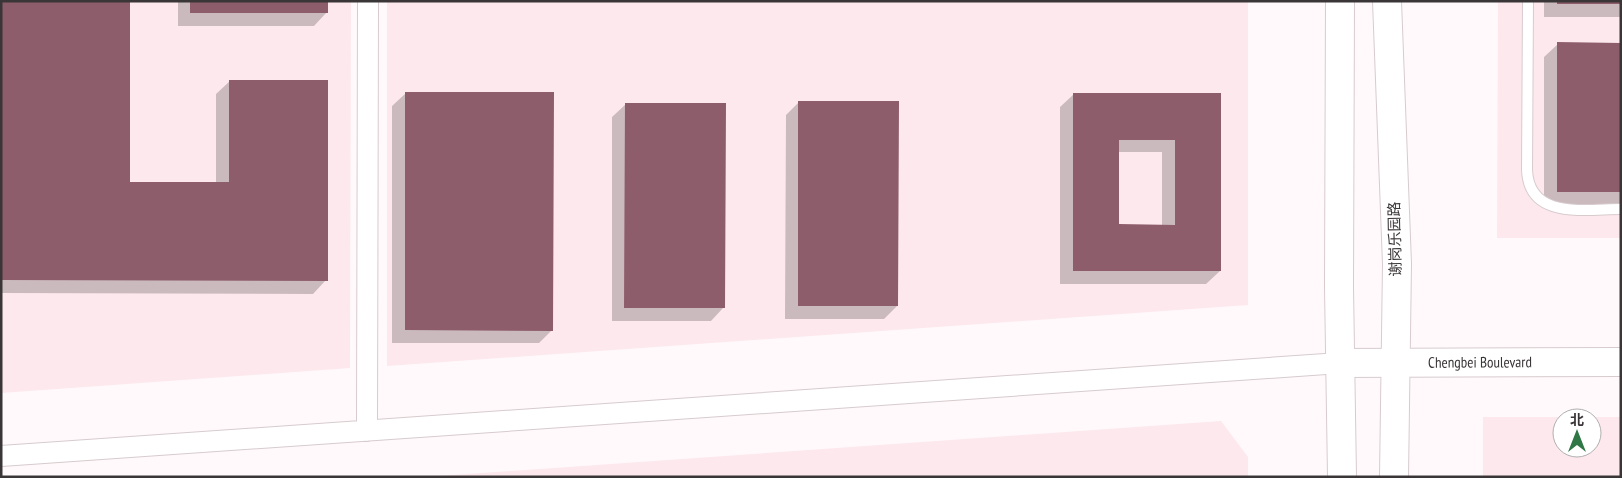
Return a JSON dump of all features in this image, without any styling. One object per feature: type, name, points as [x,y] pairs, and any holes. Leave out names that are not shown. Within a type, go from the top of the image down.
[{"type":"main road","points":[[1340,1],[1340,363],[1342,477]]},
{"type":"main road","name":"谢岗乐园路","points":[[1387,1],[1397,264],[1394,363],[1394,477]]},
{"type":"main road","name":"Chengbei Boulevard","points":[[1340,363],[1621,362]]},
{"type":"street","points":[[368,1],[368,431]]},
{"type":"street","points":[[1,456],[1340,363]]},
{"type":"lane","points":[[1528,1],[1527,170],[1531,190],[1536,198],[1554,208],[1621,209]]},
{"type":"shaded area","points":[[1,1],[351,1],[350,368],[1,393]]},
{"type":"shaded area","points":[[387,1],[1248,1],[1248,305],[387,366]]},
{"type":"shaded area","points":[[1498,1],[1621,1],[1621,238],[1497,238]]},
{"type":"shaded area","points":[[1483,417],[1552,417],[1552,458],[1602,458],[1602,417],[1621,417],[1621,477],[1483,477]]},
{"type":"shaded area","points":[[1221,421],[1248,457],[1248,477],[425,477]]},
{"type":"building","points":[[1,1],[130,1],[130,182],[229,182],[229,80],[328,80],[328,281],[1,280]]},
{"type":"building","points":[[190,1],[328,1],[328,13],[190,13]]},
{"type":"building","points":[[1557,1],[1621,1],[1621,4],[1557,4]]},
{"type":"building","points":[[1557,42],[1621,43],[1621,192],[1557,192]]},
{"type":"building","points":[[405,92],[554,92],[553,331],[405,330]]},
{"type":"building","points":[[1073,93],[1221,93],[1221,271],[1073,271]],"holes":[[[1119,140],[1175,140],[1175,225],[1119,224]]]},
{"type":"building","points":[[798,101],[899,101],[898,306],[798,306]]},
{"type":"building","points":[[625,103],[726,103],[725,308],[624,308]]}]
